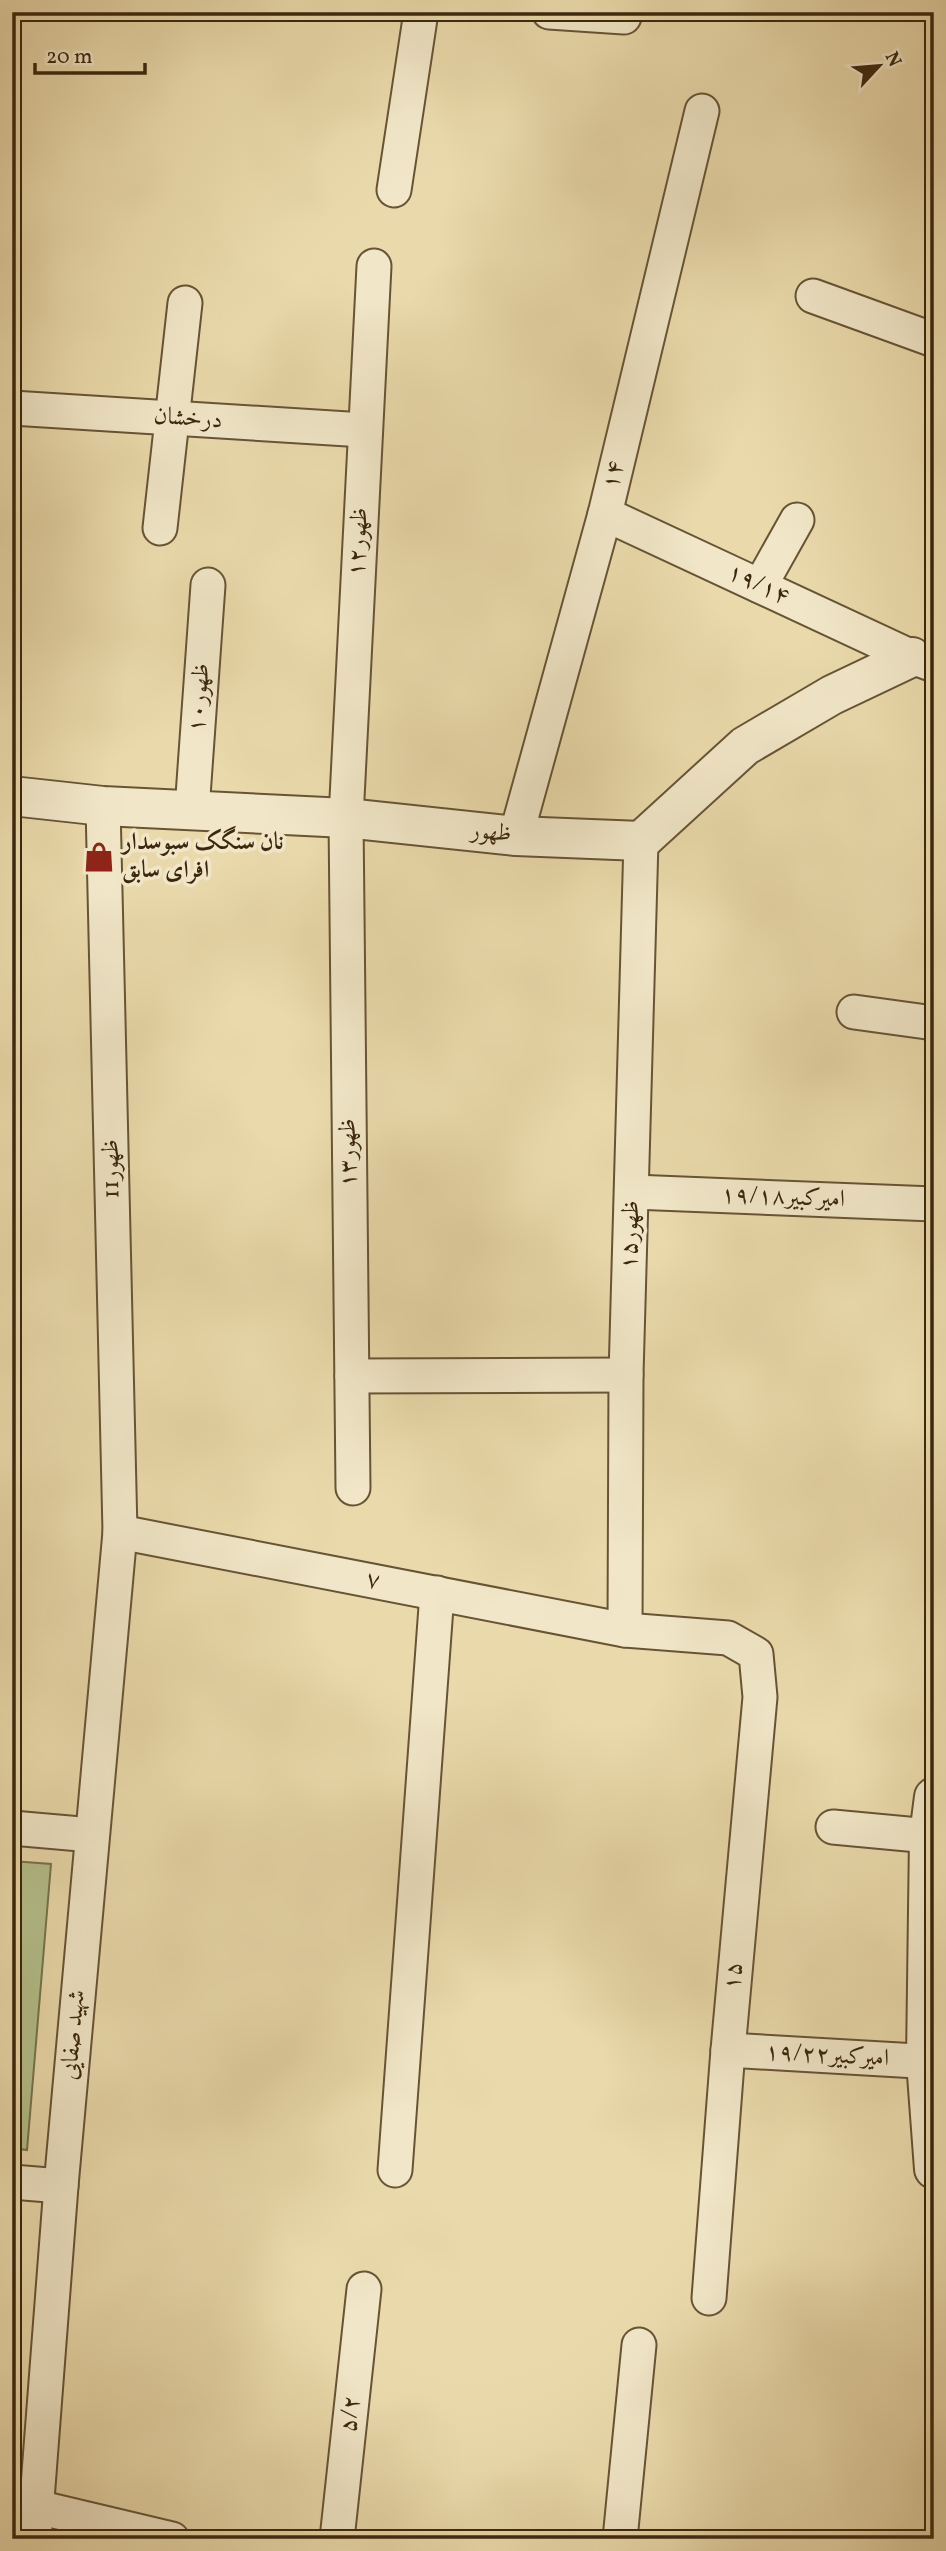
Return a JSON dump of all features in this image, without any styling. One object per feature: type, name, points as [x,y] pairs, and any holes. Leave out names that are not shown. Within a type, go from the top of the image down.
[{"type":"street","points":[[394,190],[421,12]]},
{"type":"street","points":[[549,12],[624,16],[624,12]]},
{"type":"street","name":"۱۴","points":[[516,836],[605,514],[702,111]]},
{"type":"street","name":"ظهور۱۲","points":[[346,818],[374,265]]},
{"type":"street","points":[[813,296],[934,340]]},
{"type":"street","points":[[160,528],[185,303]]},
{"type":"street","name":"درخشان","points":[[12,408],[364,430]]},
{"type":"street","name":"۱۹/۱۴","points":[[605,514],[923,661]]},
{"type":"street","points":[[760,586],[797,520]]},
{"type":"street","name":"ظهور۱۰","points":[[192,810],[208,585]]},
{"type":"street","points":[[642,841],[745,746],[832,695],[923,661]]},
{"type":"street","name":"ظهور","points":[[12,796],[103,806],[346,818],[516,836],[642,841]]},
{"type":"street","name":"11ظهور","points":[[103,806],[120,1532]]},
{"type":"street","name":"ظهور۱۳","points":[[346,818],[353,1488]]},
{"type":"street","name":"ظهور۱۵","points":[[625,1630],[626,1375],[642,841]]},
{"type":"street","points":[[854,1012],[934,1023]]},
{"type":"street","name":"امیرکبیر۱۹/۱۸","points":[[633,1192],[934,1205]]},
{"type":"street","points":[[352,1376],[626,1375]]},
{"type":"street","name":"۷","points":[[120,1532],[625,1630],[728,1638],[756,1654]]},
{"type":"street","name":"شهید صفایی","points":[[36,2523],[61,2186],[120,1532]]},
{"type":"street","points":[[395,2170],[437,1593]]},
{"type":"street","name":"۱۵","points":[[709,2298],[760,1697],[756,1654]]},
{"type":"street","points":[[934,1797],[929,1836],[930,2062],[934,2169]]},
{"type":"street","points":[[833,1827],[929,1836]]},
{"type":"street","points":[[12,1828],[92,1835]]},
{"type":"street","name":"امیرکبیر۱۹/۲۲","points":[[728,2050],[930,2062]]},
{"type":"street","points":[[12,2182],[61,2186]]},
{"type":"street","name":"۵/۲","points":[[337,2539],[364,2289]]},
{"type":"street","points":[[620,2539],[639,2345]]},
{"type":"street","points":[[36,2523],[172,2539]]},
{"type":"green space","points":[[12,1861],[51,1864],[27,2150],[12,2148]]},
{"type":"place","name":"نان سنگک سبوسدار افرای سابق","points":[[99,857]]}]
